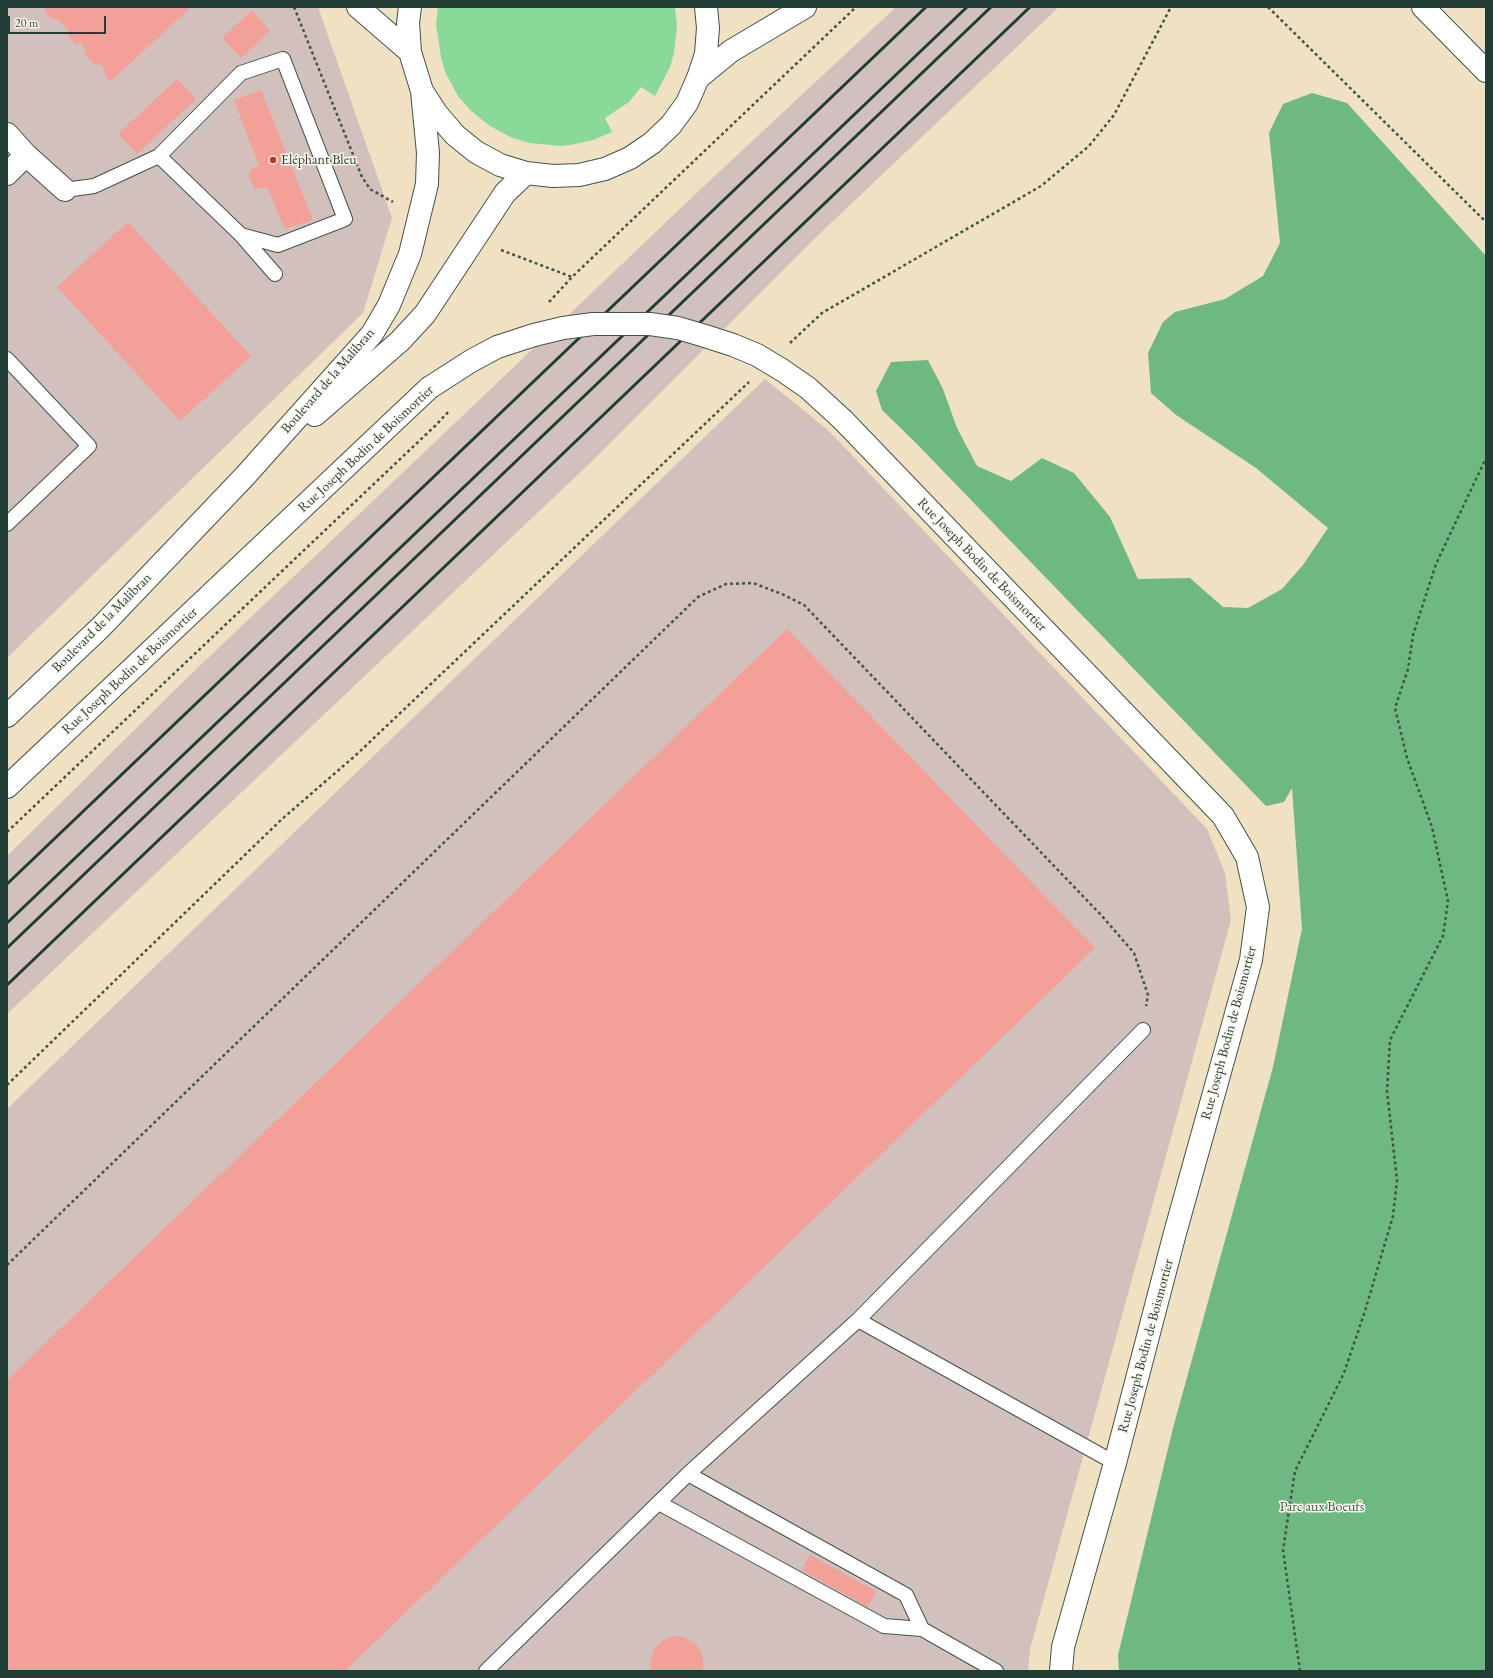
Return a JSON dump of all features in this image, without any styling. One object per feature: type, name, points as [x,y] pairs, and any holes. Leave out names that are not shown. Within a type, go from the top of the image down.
[{"type":"main road","points":[[358,7],[410,52]]},
{"type":"main road","points":[[410,7],[408,23],[410,52],[422,91],[436,114],[455,135],[476,152],[500,165],[526,173],[552,176],[579,175],[605,169],[630,158],[652,143],[671,124],[687,103],[698,78],[706,54],[708,28],[706,7]]},
{"type":"main road","points":[[698,78],[731,51],[805,7]]},
{"type":"main road","points":[[1424,7],[1486,70]]},
{"type":"main road","name":"Boulevard de la Malibran","points":[[7,716],[102,626],[245,476],[372,334],[389,305],[410,254],[427,184],[428,153],[422,91]]},
{"type":"main road","points":[[7,134],[26,155],[65,190]]},
{"type":"main road","points":[[7,174],[26,155]]},
{"type":"main road","name":"Boulevard de la Malibran","points":[[245,476],[400,341],[425,314],[505,192],[526,173]]},
{"type":"main road","name":"Rue Joseph Bodin de Boismortier","points":[[7,786],[429,388],[471,361],[498,347],[534,335],[563,328],[593,324],[650,324],[678,328],[733,344],[782,370],[808,388],[843,420],[1223,816],[1247,857],[1258,907],[1251,960],[1175,1233],[1115,1463],[1063,1647],[1060,1671]]},
{"type":"lane","points":[[65,190],[94,186],[159,156],[241,74],[282,59],[345,219],[278,245],[241,235]]},
{"type":"lane","points":[[159,156],[241,235],[275,274]]},
{"type":"lane","points":[[7,359],[89,446],[7,524]]},
{"type":"lane","points":[[486,1671],[688,1474],[858,1320],[1143,1030]]},
{"type":"lane","points":[[858,1320],[1115,1463]]},
{"type":"lane","points":[[688,1474],[906,1595],[922,1629]]},
{"type":"lane","points":[[659,1503],[884,1626],[922,1629],[996,1671]]},
{"type":"path","points":[[787,346],[822,313],[1041,186],[1089,146],[1114,115],[1171,7]]},
{"type":"path","points":[[1268,7],[1486,222]]},
{"type":"path","points":[[7,1085],[282,818],[356,756],[752,379]]},
{"type":"path","points":[[1300,1671],[1283,1550],[1295,1471],[1344,1373],[1365,1311],[1393,1216],[1397,1180],[1387,1092],[1390,1040],[1443,936],[1448,901],[1432,827],[1408,758],[1395,708],[1408,669],[1413,635],[1436,564],[1486,458]]},
{"type":"path","points":[[7,1264],[698,597],[726,584],[753,583],[782,594],[804,605],[1102,916],[1134,953],[1148,995],[1143,1030]]},
{"type":"shaded area","points":[[7,7],[318,7],[392,218],[363,313],[7,658]]},
{"type":"shaded area","points":[[896,7],[1059,7],[812,241],[587,466],[7,1014],[7,856],[188,677],[704,186]]},
{"type":"shaded area","points":[[765,379],[829,431],[1207,829],[1225,873],[1231,920],[1030,1649],[1028,1671],[7,1671],[7,1109]]},
{"type":"green space","points":[[438,7],[675,7],[677,26],[674,53],[670,67],[655,96],[641,87],[629,102],[605,118],[612,132],[593,140],[570,145],[561,146],[529,143],[510,137],[490,126],[471,111],[458,96],[445,72],[441,57],[436,24]]},
{"type":"green space","name":"Parc aux Boeufs","points":[[1312,93],[1347,103],[1486,256],[1486,1671],[1119,1671],[1118,1655],[1173,1428],[1273,1067],[1302,929],[1292,788],[1284,802],[1266,806],[916,443],[882,410],[876,391],[891,362],[928,360],[943,389],[957,428],[977,466],[1011,481],[1042,458],[1074,473],[1110,517],[1138,579],[1190,578],[1223,607],[1248,608],[1282,589],[1303,565],[1328,528],[1256,468],[1176,415],[1151,393],[1148,353],[1163,322],[1175,312],[1225,299],[1263,276],[1280,243],[1269,133],[1283,104]]},
{"type":"building","points":[[45,7],[191,7],[110,82],[105,75],[105,69],[100,64],[95,65],[85,55],[85,49],[81,43],[75,44],[68,36],[68,29],[58,19],[52,19],[44,10]]},
{"type":"building","points":[[252,10],[270,31],[241,58],[222,38]]},
{"type":"building","points":[[177,79],[196,99],[137,154],[118,134]]},
{"type":"building","name":"Eléphant Bleu","points":[[261,90],[313,220],[285,229],[267,187],[261,189],[254,188],[248,174],[253,168],[259,166],[234,100]]},
{"type":"building","points":[[128,222],[251,356],[180,421],[57,287]]},
{"type":"building","points":[[787,629],[1095,948],[345,1671],[7,1671],[7,1380]]},
{"type":"building","points":[[810,1555],[876,1591],[868,1607],[802,1570]]},
{"type":"building","points":[[674,1636],[684,1637],[698,1646],[703,1657],[703,1671],[652,1671],[650,1662],[655,1648],[663,1640]]},
{"type":"railway","points":[[7,884],[926,7]]},
{"type":"railway","points":[[7,923],[967,7]]},
{"type":"railway","points":[[7,948],[991,7]]},
{"type":"railway","points":[[7,985],[1030,7]]},
{"type":"place","name":"Eléphant Bleu","points":[[273,160]]}]
